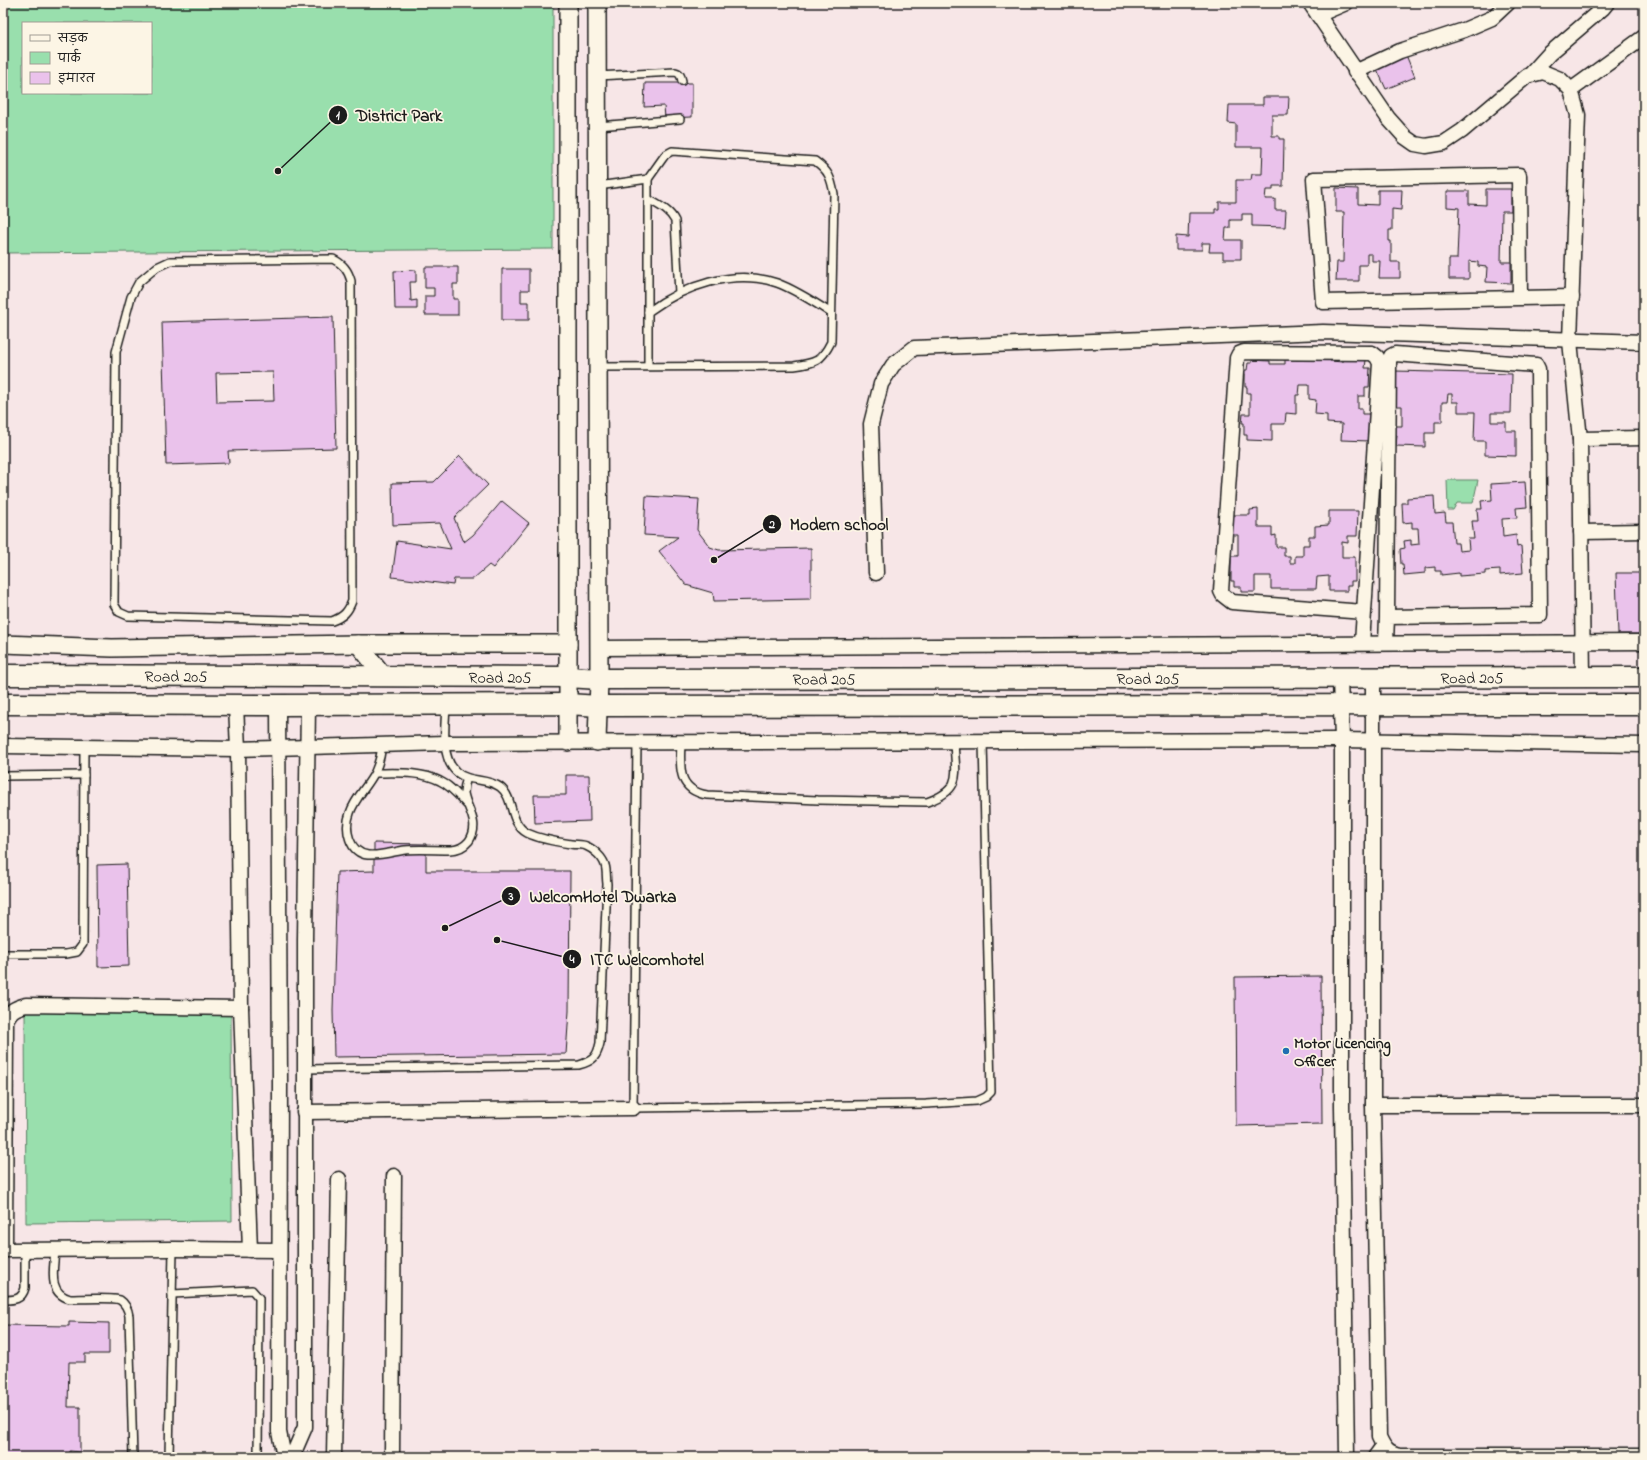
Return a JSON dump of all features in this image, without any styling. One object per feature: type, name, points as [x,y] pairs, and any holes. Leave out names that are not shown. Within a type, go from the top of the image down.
[{"type":"main road","name":"Road 205","points":[[3,675],[568,677],[599,679],[1644,677]]},
{"type":"main road","name":"Road 205","points":[[3,704],[278,706],[568,704],[599,706],[1644,705]]},
{"type":"street","points":[[568,3],[568,742]]},
{"type":"street","points":[[597,3],[599,648],[599,706],[597,742]]},
{"type":"street","points":[[1310,3],[1355,72],[1388,118],[1405,137],[1415,144],[1426,146],[1444,143],[1462,131],[1527,76],[1543,72],[1560,79],[1571,90],[1578,115],[1570,341],[1580,439],[1583,677]]},
{"type":"street","points":[[1318,15],[1346,3]]},
{"type":"street","points":[[1355,72],[1400,51],[1464,30],[1492,18],[1508,3]]},
{"type":"street","points":[[1530,75],[1549,54],[1607,3]]},
{"type":"street","points":[[1571,90],[1644,37]]},
{"type":"street","points":[[1520,298],[1519,175],[1314,179],[1324,302],[1572,297]]},
{"type":"street","points":[[876,573],[871,424],[881,384],[893,365],[914,348],[1323,332],[1570,341],[1644,342]]},
{"type":"street","points":[[1362,643],[1364,612],[1380,363],[1377,357],[1372,353],[1244,352],[1239,354],[1237,358],[1221,591],[1223,595],[1232,602],[1364,612]]},
{"type":"street","points":[[1386,643],[1389,361],[1395,354],[1536,365],[1538,369],[1540,614],[1387,617]]},
{"type":"street","points":[[1580,439],[1644,438]]},
{"type":"street","points":[[1581,532],[1644,531]]},
{"type":"street","points":[[599,648],[1644,642]]},
{"type":"street","points":[[3,644],[112,648],[358,644],[568,644]]},
{"type":"street","points":[[358,644],[384,676]]},
{"type":"street","points":[[1340,678],[1342,740],[1342,1106],[1347,1457]]},
{"type":"street","points":[[1373,678],[1373,1105],[1379,1452],[1400,1456],[1644,1456]]},
{"type":"street","points":[[236,705],[238,749],[241,1008],[250,1250]]},
{"type":"street","points":[[292,1457],[305,1427],[304,1112],[308,705]]},
{"type":"street","points":[[278,706],[280,1082],[278,1432],[284,1457]]},
{"type":"street","points":[[3,746],[238,749],[445,743],[637,741],[1342,740],[1644,745]]},
{"type":"street","points":[[241,1008],[26,1005],[16,1007],[10,1012],[4,1030],[4,1250],[173,1248],[279,1250]]},
{"type":"street","points":[[1373,1105],[1644,1105]]},
{"type":"street","points":[[304,1112],[634,1108]]},
{"type":"street","points":[[392,1457],[394,1176]]},
{"type":"street","points":[[334,1457],[339,1179]]},
{"type":"lane","points":[[597,76],[674,72],[681,76],[682,81]]},
{"type":"lane","points":[[598,126],[680,119]]},
{"type":"lane","points":[[598,367],[794,366],[811,363],[820,359],[830,342],[831,312],[834,194],[831,180],[825,168],[815,161],[672,151],[665,155],[648,179],[648,366]]},
{"type":"lane","points":[[598,186],[648,179]]},
{"type":"lane","points":[[648,199],[667,210],[675,221],[679,292]]},
{"type":"lane","points":[[333,259],[340,262],[349,273],[351,281],[352,601],[346,613],[341,618],[332,621],[128,616],[116,609],[114,604],[116,352],[131,297],[139,282],[157,267],[170,261],[333,259]]},
{"type":"lane","points":[[648,312],[662,301],[679,292],[724,279],[745,278],[762,279],[778,283],[797,292],[831,312]]},
{"type":"lane","points":[[305,1069],[579,1065],[589,1062],[598,1053],[600,1043],[607,884],[605,865],[598,855],[586,846],[553,841],[526,832],[517,824],[512,814],[509,798],[501,788],[491,781],[467,778],[456,773],[449,763],[445,743],[446,705]]},
{"type":"lane","points":[[637,741],[634,1108],[926,1104],[977,1101],[986,1097],[991,1092],[983,741]]},
{"type":"lane","points":[[681,742],[680,761],[682,778],[689,788],[696,793],[708,795],[818,800],[927,802],[940,798],[948,793],[954,786],[954,741]]},
{"type":"lane","points":[[382,745],[380,759],[375,773],[349,814],[350,840],[354,848],[359,852],[368,855],[404,850],[457,850],[464,846],[469,841],[474,828],[474,820],[464,792],[464,786],[467,778]]},
{"type":"lane","points":[[3,954],[66,954],[77,952],[83,944],[84,747]]},
{"type":"lane","points":[[375,773],[425,776],[440,781],[450,788],[470,807]]},
{"type":"lane","points":[[3,776],[84,775]]},
{"type":"lane","points":[[169,1457],[173,1248]]},
{"type":"lane","points":[[3,1300],[16,1300],[24,1294],[25,1250]]},
{"type":"lane","points":[[55,1250],[54,1286],[58,1294],[70,1299],[118,1299],[128,1308],[133,1457]]},
{"type":"lane","points":[[172,1294],[252,1290],[259,1298],[258,1457]]},
{"type":"green space","points":[[3,3],[553,3],[553,249],[3,253]]},
{"type":"green space","points":[[1447,480],[1478,480],[1473,503],[1457,503],[1453,510],[1448,510]]},
{"type":"green space","points":[[231,1010],[232,1221],[26,1223],[25,1012]]},
{"type":"building","points":[[1406,55],[1415,77],[1386,89],[1376,67]]},
{"type":"building","points":[[645,83],[692,83],[692,117],[665,118],[664,106],[644,107]]},
{"type":"building","points":[[1263,97],[1289,97],[1288,115],[1272,115],[1272,136],[1279,136],[1279,139],[1284,139],[1283,186],[1273,186],[1273,190],[1266,190],[1265,199],[1275,199],[1275,210],[1286,210],[1285,227],[1252,226],[1252,214],[1242,214],[1242,220],[1230,220],[1230,228],[1226,228],[1225,240],[1241,240],[1241,259],[1223,259],[1223,252],[1209,252],[1210,243],[1202,243],[1202,250],[1176,250],[1176,236],[1188,237],[1189,213],[1215,213],[1215,209],[1219,209],[1219,202],[1236,202],[1236,180],[1251,180],[1252,174],[1262,174],[1263,147],[1236,147],[1236,124],[1228,123],[1229,105],[1263,105]]},
{"type":"building","points":[[1336,188],[1358,189],[1358,204],[1378,205],[1378,190],[1402,190],[1401,210],[1392,209],[1392,230],[1389,230],[1389,241],[1391,241],[1391,262],[1400,262],[1400,278],[1379,278],[1380,261],[1372,261],[1372,254],[1367,254],[1367,265],[1359,265],[1359,281],[1336,281],[1337,262],[1343,262],[1344,212],[1336,212]]},
{"type":"building","points":[[1486,189],[1511,189],[1511,211],[1502,211],[1501,262],[1511,262],[1511,283],[1486,282],[1487,267],[1478,266],[1478,262],[1469,261],[1469,279],[1449,279],[1449,259],[1457,259],[1459,208],[1447,207],[1447,191],[1469,191],[1469,204],[1486,205]]},
{"type":"building","points":[[425,267],[458,267],[458,284],[453,284],[453,299],[458,299],[458,315],[425,315],[425,296],[434,296],[434,288],[425,288]]},
{"type":"building","points":[[502,269],[529,269],[529,290],[521,290],[521,302],[529,302],[529,320],[502,320]]},
{"type":"building","points":[[416,270],[416,282],[410,282],[411,301],[417,300],[417,309],[395,309],[394,271]]},
{"type":"building","points":[[333,317],[336,448],[228,451],[229,463],[166,465],[162,322]],"holes":[[[273,372],[274,401],[217,402],[216,373]]]},
{"type":"building","points":[[1285,358],[1343,362],[1343,359],[1366,360],[1365,368],[1370,368],[1369,387],[1365,387],[1365,396],[1358,396],[1358,409],[1362,409],[1362,414],[1371,414],[1370,441],[1341,440],[1342,424],[1327,423],[1327,415],[1315,414],[1316,400],[1309,399],[1309,385],[1300,385],[1299,395],[1296,395],[1296,414],[1286,413],[1285,424],[1272,424],[1272,441],[1247,440],[1247,435],[1244,435],[1244,423],[1242,423],[1243,414],[1250,414],[1250,393],[1247,393],[1247,387],[1245,387],[1245,370],[1247,370],[1248,363],[1252,363],[1252,360],[1270,361],[1270,364],[1285,364]]},
{"type":"building","points":[[1395,371],[1512,374],[1511,413],[1491,413],[1491,422],[1506,422],[1506,431],[1516,431],[1516,456],[1485,455],[1485,441],[1474,441],[1475,412],[1458,412],[1458,402],[1452,402],[1452,394],[1448,394],[1447,402],[1442,402],[1442,422],[1435,422],[1435,433],[1425,433],[1425,447],[1396,446],[1397,435],[1391,435],[1391,426],[1402,426],[1402,406],[1394,406]]},
{"type":"building","points":[[460,456],[488,485],[454,518],[464,542],[473,535],[502,501],[529,523],[493,568],[489,565],[473,579],[454,579],[453,585],[392,577],[397,541],[451,549],[440,523],[393,525],[392,483],[434,482]]},
{"type":"building","points":[[1525,482],[1527,507],[1516,508],[1517,518],[1502,519],[1503,537],[1516,535],[1517,547],[1521,546],[1523,573],[1500,575],[1500,570],[1485,571],[1485,574],[1459,576],[1459,573],[1441,575],[1441,571],[1435,571],[1435,567],[1425,568],[1425,573],[1404,575],[1403,564],[1401,564],[1400,549],[1405,548],[1404,541],[1411,540],[1411,545],[1419,544],[1418,528],[1412,528],[1412,522],[1403,523],[1402,503],[1407,503],[1407,498],[1434,496],[1435,514],[1445,513],[1446,522],[1452,522],[1454,543],[1458,543],[1459,551],[1469,550],[1468,539],[1474,539],[1472,521],[1478,521],[1477,509],[1482,509],[1481,501],[1492,500],[1491,484]]},
{"type":"building","points":[[646,496],[699,499],[697,530],[710,547],[719,550],[811,548],[811,599],[714,601],[713,593],[686,585],[659,551],[678,537],[644,535]]},
{"type":"building","points":[[1258,509],[1258,527],[1272,527],[1272,536],[1276,535],[1276,547],[1284,547],[1284,556],[1290,556],[1290,563],[1295,563],[1295,556],[1303,556],[1303,545],[1309,545],[1309,536],[1315,536],[1315,526],[1329,525],[1329,511],[1358,511],[1357,536],[1348,536],[1348,543],[1342,542],[1342,557],[1355,557],[1355,581],[1351,581],[1351,586],[1347,586],[1347,591],[1329,591],[1329,576],[1317,577],[1316,589],[1271,589],[1271,576],[1255,576],[1255,592],[1241,592],[1241,587],[1234,587],[1234,581],[1231,581],[1231,556],[1238,556],[1238,535],[1229,535],[1231,515],[1250,515],[1250,510]]},
{"type":"building","points":[[1616,573],[1644,573],[1644,634],[1618,634]]},
{"type":"building","points":[[566,775],[589,775],[590,821],[535,823],[534,795],[566,795]]},
{"type":"building","points":[[374,843],[426,844],[426,871],[570,871],[569,1011],[566,1054],[334,1057],[333,1010],[337,872],[374,871]]},
{"type":"building","points":[[127,864],[129,966],[98,967],[97,865]]},
{"type":"building","points":[[1321,976],[1322,1124],[1236,1126],[1235,977]]},
{"type":"building","points":[[69,1322],[109,1323],[109,1354],[85,1354],[85,1362],[69,1362],[68,1407],[80,1407],[80,1452],[70,1451],[70,1457],[3,1457],[3,1325],[69,1326]]},
{"type":"place","name":"District Park","points":[[278,171]]},
{"type":"place","name":"Modern school","points":[[714,560]]},
{"type":"place","name":"WelcomHotel Dwarka","points":[[445,928]]},
{"type":"place","name":"ITC Welcomhotel","points":[[497,940]]},
{"type":"place","name":"Motor Licencing Officer","points":[[1286,1051]]}]
